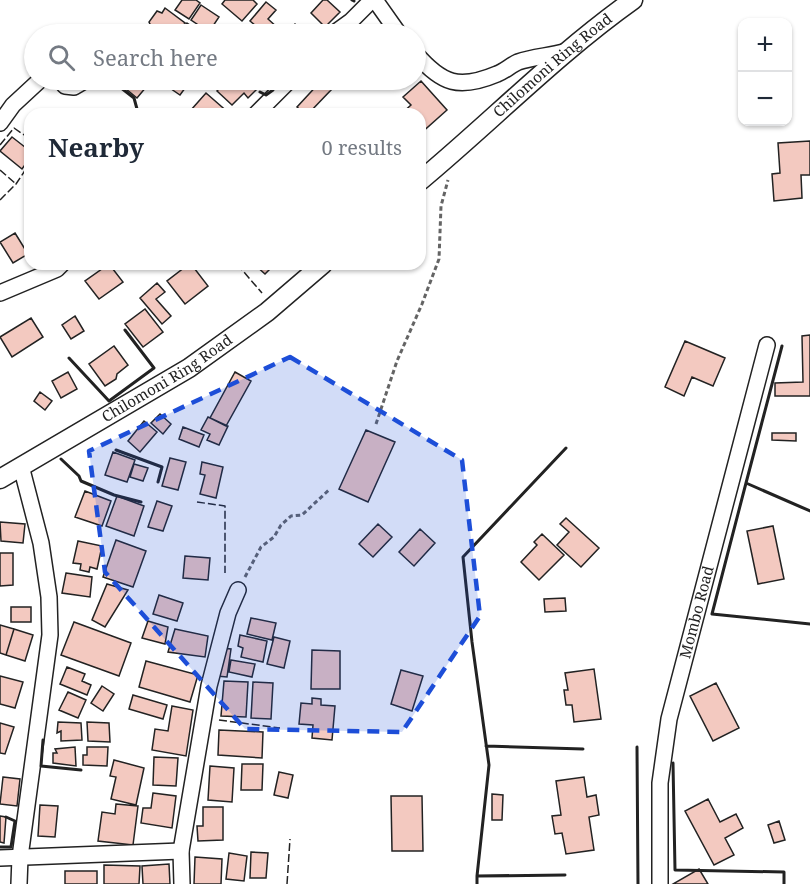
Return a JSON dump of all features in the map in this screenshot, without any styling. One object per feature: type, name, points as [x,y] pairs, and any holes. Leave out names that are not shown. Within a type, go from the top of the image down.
[{"type":"street","points":[[347,24],[373,0],[391,24]]},
{"type":"street","name":"Chilomoni Ring Road","points":[[426,176],[564,52],[632,0]]},
{"type":"street","points":[[426,65],[445,80],[474,82],[499,73],[517,63],[564,52]]},
{"type":"street","points":[[0,123],[13,105],[29,90]]},
{"type":"street","points":[[262,108],[280,90]]},
{"type":"street","points":[[0,293],[55,270]]},
{"type":"street","name":"Chilomoni Ring Road","points":[[0,479],[189,368],[267,312],[315,270]]},
{"type":"street","name":"Mombo Road","points":[[660,884],[660,783],[669,719],[767,345]]},
{"type":"street","points":[[20,884],[20,857],[50,635],[49,597],[41,543],[21,466]]},
{"type":"street","points":[[182,884],[182,851],[218,645],[238,590]]},
{"type":"street","points":[[0,858],[182,851]]},
{"type":"path","points":[[376,424],[398,361],[423,304],[439,259],[441,206],[455,151]]},
{"type":"path","points":[[238,590],[261,547],[274,537],[281,525],[291,516],[302,515],[330,489]]},
{"type":"highlighted area","points":[[290,357],[462,460],[480,616],[402,732],[245,729],[105,572],[89,451]]},
{"type":"building","points":[[182,0],[196,0],[200,3],[189,19],[175,10]]},
{"type":"building","points":[[225,0],[253,0],[257,4],[242,21],[222,4]]},
{"type":"building","points":[[323,0],[327,0],[340,12],[328,24],[322,24],[311,13]]},
{"type":"building","points":[[266,2],[276,10],[268,19],[274,24],[254,24],[250,21]]},
{"type":"building","points":[[201,5],[219,17],[214,24],[197,24],[191,20]]},
{"type":"building","points":[[165,8],[185,23],[150,24],[149,22],[157,11],[162,13]]},
{"type":"building","points":[[426,87],[447,110],[426,129],[426,108],[408,108],[411,105],[403,97],[411,90],[426,90]]},
{"type":"building","points":[[127,90],[144,90],[137,98]]},
{"type":"building","points":[[173,90],[184,90],[180,95]]},
{"type":"building","points":[[256,90],[248,98],[244,93],[232,105],[217,91]]},
{"type":"building","points":[[313,90],[331,90],[314,108],[297,107]]},
{"type":"building","points":[[206,93],[223,108],[193,108]]},
{"type":"building","points":[[12,137],[24,146],[24,166],[22,169],[0,151]]},
{"type":"building","points":[[810,141],[810,175],[801,175],[802,198],[774,201],[772,174],[780,173],[778,143]]},
{"type":"building","points":[[15,233],[24,248],[24,256],[13,263],[0,242]]},
{"type":"building","points":[[101,270],[114,270],[123,282],[99,299],[85,281]]},
{"type":"building","points":[[181,270],[196,270],[208,286],[185,304],[167,281]]},
{"type":"building","points":[[157,283],[165,292],[156,299],[171,316],[162,324],[140,298]]},
{"type":"building","points":[[145,309],[163,332],[143,347],[125,324]]},
{"type":"building","points":[[75,316],[84,331],[71,339],[62,325]]},
{"type":"building","points":[[31,318],[43,337],[12,357],[0,337]]},
{"type":"building","points":[[810,335],[810,396],[775,396],[775,383],[803,382],[802,336]]},
{"type":"building","points":[[685,341],[725,358],[713,386],[692,377],[684,396],[665,387]]},
{"type":"building","points":[[114,346],[128,365],[117,374],[116,379],[105,386],[89,364]]},
{"type":"building","points":[[68,372],[77,389],[61,398],[52,381]]},
{"type":"building","points":[[235,372],[251,381],[226,426],[210,418]]},
{"type":"building","points":[[40,392],[52,401],[45,410],[34,401]]},
{"type":"building","points":[[160,414],[171,424],[163,434],[151,423]]},
{"type":"building","points":[[208,417],[228,426],[219,445],[207,440],[210,434],[201,430]]},
{"type":"building","points":[[144,421],[157,432],[140,452],[128,441]]},
{"type":"building","points":[[183,427],[204,435],[199,447],[179,439]]},
{"type":"building","points":[[366,430],[395,442],[368,502],[339,489]]},
{"type":"building","points":[[772,433],[796,433],[796,441],[772,440]]},
{"type":"building","points":[[113,452],[135,460],[127,482],[105,475]]},
{"type":"building","points":[[170,458],[186,462],[178,490],[162,486]]},
{"type":"building","points":[[202,462],[223,467],[216,498],[200,494],[205,475],[200,474]]},
{"type":"building","points":[[134,464],[148,468],[143,481],[130,477]]},
{"type":"building","points":[[85,491],[111,501],[102,526],[75,517]]},
{"type":"building","points":[[117,496],[144,506],[134,536],[106,526]]},
{"type":"building","points":[[157,501],[172,506],[163,531],[148,527]]},
{"type":"building","points":[[566,518],[599,548],[581,567],[557,545],[569,532],[560,524]]},
{"type":"building","points":[[0,522],[25,524],[23,543],[1,541]]},
{"type":"building","points":[[378,524],[392,537],[373,557],[359,544]]},
{"type":"building","points":[[773,526],[784,579],[758,584],[747,531]]},
{"type":"building","points":[[420,529],[435,543],[414,566],[399,552]]},
{"type":"building","points":[[542,534],[564,555],[539,580],[521,562],[537,545],[534,542]]},
{"type":"building","points":[[116,540],[146,551],[133,587],[103,577]]},
{"type":"building","points":[[78,541],[102,546],[97,569],[90,567],[89,572],[80,570],[81,564],[73,563]]},
{"type":"building","points":[[0,553],[13,553],[13,585],[0,586]]},
{"type":"building","points":[[185,556],[210,558],[208,580],[183,578]]},
{"type":"building","points":[[66,573],[92,577],[90,597],[62,593]]},
{"type":"building","points":[[107,584],[128,590],[105,627],[92,620]]},
{"type":"building","points":[[159,595],[183,603],[177,621],[153,614]]},
{"type":"building","points":[[565,598],[566,611],[545,612],[544,599]]},
{"type":"building","points":[[11,607],[31,607],[31,622],[11,622]]},
{"type":"building","points":[[251,618],[276,623],[272,640],[247,634]]},
{"type":"building","points":[[148,621],[168,627],[165,644],[142,638]]},
{"type":"building","points":[[74,622],[131,643],[119,676],[61,655]]},
{"type":"building","points":[[0,625],[14,629],[6,655],[0,653]]},
{"type":"building","points":[[14,629],[33,635],[25,661],[6,655]]},
{"type":"building","points":[[175,629],[208,636],[205,657],[168,652]]},
{"type":"building","points":[[240,635],[267,641],[263,662],[241,657],[243,648],[238,646]]},
{"type":"building","points":[[274,637],[290,641],[284,668],[267,664]]},
{"type":"building","points":[[221,648],[231,649],[227,677],[217,676]]},
{"type":"building","points":[[312,650],[340,651],[340,689],[311,689]]},
{"type":"building","points":[[231,660],[255,664],[252,677],[229,672]]},
{"type":"building","points":[[146,661],[198,675],[190,702],[139,687]]},
{"type":"building","points":[[67,667],[85,674],[82,681],[91,685],[87,695],[60,684]]},
{"type":"building","points":[[594,669],[601,719],[574,722],[572,705],[566,705],[564,690],[568,690],[565,673]]},
{"type":"building","points":[[401,670],[423,676],[412,711],[391,704]]},
{"type":"building","points":[[0,676],[23,682],[15,708],[0,704]]},
{"type":"building","points":[[224,681],[248,682],[246,717],[221,716]]},
{"type":"building","points":[[253,682],[273,683],[271,719],[251,718]]},
{"type":"building","points":[[716,683],[739,728],[713,741],[690,696]]},
{"type":"building","points":[[102,686],[114,694],[103,711],[91,703]]},
{"type":"building","points":[[68,692],[86,700],[78,718],[59,710]]},
{"type":"building","points":[[133,695],[167,705],[163,719],[129,709]]},
{"type":"building","points":[[312,698],[321,699],[321,705],[335,706],[332,740],[312,738],[313,725],[299,724],[301,703],[312,704]]},
{"type":"building","points":[[172,706],[193,710],[186,756],[152,750],[155,729],[168,731]]},
{"type":"building","points":[[58,722],[81,723],[82,740],[61,741],[61,731],[57,733]]},
{"type":"building","points":[[87,722],[109,723],[110,742],[88,741]]},
{"type":"building","points":[[0,723],[14,727],[5,754],[0,753]]},
{"type":"building","points":[[219,730],[263,732],[262,758],[218,755]]},
{"type":"building","points":[[75,747],[76,766],[53,763],[53,753],[57,753],[55,749]]},
{"type":"building","points":[[87,747],[108,747],[107,766],[83,765],[83,755],[87,755]]},
{"type":"building","points":[[154,757],[178,758],[176,786],[153,785]]},
{"type":"building","points":[[114,760],[144,768],[136,805],[111,799],[116,777],[110,776]]},
{"type":"building","points":[[242,764],[263,764],[262,790],[241,790]]},
{"type":"building","points":[[210,766],[234,768],[232,802],[208,800]]},
{"type":"building","points":[[279,772],[293,775],[288,798],[274,795]]},
{"type":"building","points":[[3,777],[20,779],[17,806],[0,804]]},
{"type":"building","points":[[584,777],[587,797],[596,795],[599,815],[589,817],[594,850],[566,854],[562,833],[555,834],[552,816],[561,815],[556,781]]},
{"type":"building","points":[[153,793],[176,796],[172,828],[141,823],[143,808],[151,808]]},
{"type":"building","points":[[492,794],[503,795],[502,820],[492,820]]},
{"type":"building","points":[[391,796],[422,796],[423,851],[392,851]]},
{"type":"building","points":[[708,799],[720,822],[736,814],[743,828],[725,838],[734,855],[714,865],[685,811]]},
{"type":"building","points":[[116,804],[138,806],[133,845],[98,841],[102,812],[115,814]]},
{"type":"building","points":[[40,805],[58,806],[55,837],[38,836]]},
{"type":"building","points":[[203,807],[223,807],[223,840],[198,841],[197,826],[203,826]]},
{"type":"building","points":[[0,816],[6,817],[4,843],[0,842]]},
{"type":"building","points":[[779,821],[785,840],[774,843],[768,825]]},
{"type":"building","points":[[251,852],[268,853],[266,878],[250,878]]},
{"type":"building","points":[[229,853],[247,856],[244,881],[226,879]]},
{"type":"building","points":[[195,857],[222,859],[221,884],[194,884]]},
{"type":"building","points":[[169,864],[170,884],[143,884],[142,866]]},
{"type":"building","points":[[104,865],[140,866],[139,884],[104,884]]},
{"type":"building","points":[[699,869],[708,884],[673,884]]},
{"type":"building","points":[[65,871],[97,871],[97,884],[65,884]]},
{"type":"fence","points":[[0,145],[14,128],[24,135]]},
{"type":"fence","points":[[0,170],[16,184]]},
{"type":"fence","points":[[0,200],[24,172]]},
{"type":"fence","points":[[242,270],[262,293]]},
{"type":"fence","points":[[197,502],[225,506],[225,573]]},
{"type":"fence","points":[[219,720],[280,728]]},
{"type":"fence","points":[[287,884],[290,839]]},
{"type":"wall","points":[[124,90],[134,98],[137,108]]},
{"type":"wall","points":[[260,92],[266,95],[273,90]]},
{"type":"wall","points":[[69,358],[109,401],[154,368],[125,330]]},
{"type":"wall","points":[[782,346],[746,483],[810,511]]},
{"type":"wall","points":[[565,875],[477,876],[489,765],[463,557],[566,448]]},
{"type":"wall","points":[[116,450],[162,467],[158,482]]},
{"type":"wall","points":[[61,459],[79,476],[81,481],[114,495],[141,502]]},
{"type":"wall","points":[[746,483],[712,614],[810,624]]},
{"type":"wall","points":[[43,740],[41,766],[81,770]]},
{"type":"wall","points":[[486,746],[583,749]]},
{"type":"wall","points":[[637,747],[638,884]]},
{"type":"wall","points":[[673,763],[675,870],[784,872],[784,884]]},
{"type":"wall","points":[[0,847],[11,847],[15,821],[6,817]]},
{"type":"wall","points":[[477,876],[477,884]]}]
